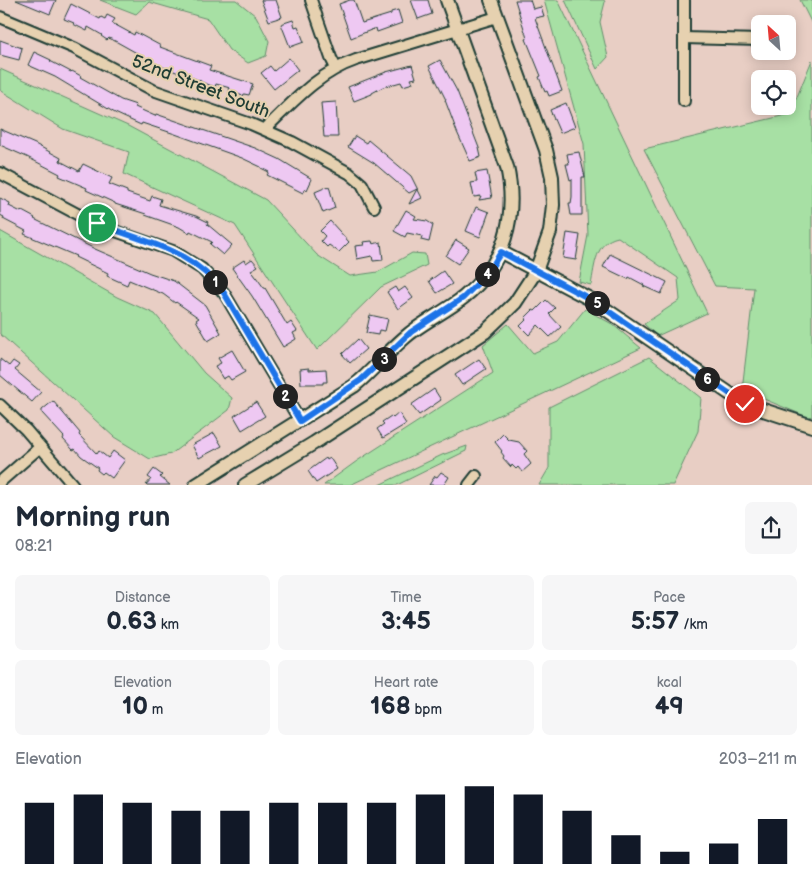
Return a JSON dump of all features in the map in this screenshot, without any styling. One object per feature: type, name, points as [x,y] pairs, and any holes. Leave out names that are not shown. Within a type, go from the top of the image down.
[{"type":"street","points":[[311,0],[336,68]]},
{"type":"street","points":[[196,485],[300,421],[361,380],[411,332],[468,294],[488,273],[501,252],[511,216],[510,180],[447,0]]},
{"type":"street","points":[[245,485],[314,443],[485,332],[515,303],[536,271],[550,232],[553,205],[552,177],[546,150],[491,0]]},
{"type":"street","points":[[684,0],[684,100]]},
{"type":"street","name":"52nd Street South","points":[[0,17],[68,45],[153,90],[265,129],[349,173],[362,184],[374,207]]},
{"type":"street","points":[[265,129],[308,87],[336,68],[356,60],[497,18]]},
{"type":"street","points":[[684,38],[751,40]]},
{"type":"street","points":[[0,173],[78,215],[115,231],[173,251],[202,269],[224,293],[300,421]]},
{"type":"street","points":[[501,252],[592,300],[745,404],[812,426]]},
{"type":"street","points":[[0,405],[26,430],[73,485]]},
{"type":"street","points":[[0,482],[40,447]]},
{"type":"street","points":[[469,485],[476,476]]},
{"type":"green space","points":[[100,0],[236,0],[256,16],[269,41],[266,56],[248,63],[229,50],[208,19],[149,2],[136,14]]},
{"type":"green space","points":[[544,0],[558,0],[707,313],[657,336],[644,324],[680,300],[678,278],[618,237],[610,240],[600,249],[595,262],[591,285],[579,282],[588,235],[584,144]]},
{"type":"green space","points":[[565,0],[604,0],[605,2],[600,22],[608,57],[597,69]]},
{"type":"green space","points":[[800,0],[812,0],[812,24]]},
{"type":"green space","points":[[812,60],[812,417],[805,416],[742,390],[754,288],[715,286],[644,149],[786,115],[796,115],[796,99]]},
{"type":"green space","points":[[0,69],[128,126],[266,200],[317,255],[350,276],[378,272],[412,253],[425,254],[427,265],[381,287],[317,350],[235,225],[124,174],[129,152],[63,129],[0,90]]},
{"type":"green space","points":[[0,231],[117,297],[155,314],[204,373],[232,398],[229,410],[171,454],[150,459],[114,437],[0,334]]},
{"type":"green space","points":[[585,309],[612,324],[641,348],[350,485],[324,485],[357,461],[493,373],[483,345],[508,324],[533,353],[558,342]]},
{"type":"green space","points":[[649,357],[701,398],[698,431],[673,485],[539,485],[549,468],[549,407]]},
{"type":"green space","points":[[467,446],[466,451],[397,485],[379,485],[442,455]]},
{"type":"building","points":[[16,0],[56,0],[50,14]]},
{"type":"building","points":[[261,0],[276,0],[282,17],[269,21]]},
{"type":"building","points":[[354,0],[362,23],[398,10],[402,23],[377,32],[376,28],[351,38],[339,4]]},
{"type":"building","points":[[411,0],[428,0],[432,14],[418,19]]},
{"type":"building","points":[[515,0],[530,0],[533,9],[541,7],[544,16],[535,18],[562,91],[549,96],[547,91],[545,92],[539,77],[541,76],[526,39]]},
{"type":"building","points":[[71,4],[100,19],[101,17],[105,19],[107,15],[115,19],[112,23],[134,35],[135,32],[160,47],[211,66],[209,70],[253,84],[249,95],[244,94],[243,96],[229,91],[230,88],[216,84],[215,87],[160,66],[109,38],[107,40],[88,27],[87,31],[73,24],[64,19]]},
{"type":"building","points":[[293,20],[295,27],[298,26],[304,42],[290,47],[281,24]]},
{"type":"building","points":[[0,40],[22,48],[19,60],[0,55]]},
{"type":"building","points":[[34,52],[72,71],[121,100],[136,105],[135,107],[155,116],[156,114],[255,148],[279,159],[312,179],[307,190],[305,189],[303,193],[267,175],[269,172],[242,158],[142,123],[141,125],[115,113],[55,77],[28,65]]},
{"type":"building","points":[[289,58],[298,70],[274,89],[261,73],[270,66],[274,71]]},
{"type":"building","points":[[440,60],[457,91],[479,148],[481,157],[470,161],[446,100],[429,66]]},
{"type":"building","points":[[412,65],[416,78],[411,79],[413,83],[403,86],[401,82],[383,87],[372,94],[354,101],[348,87],[386,72]]},
{"type":"building","points":[[336,102],[338,137],[324,137],[321,103]]},
{"type":"building","points":[[566,103],[575,127],[560,133],[550,110]]},
{"type":"building","points":[[0,129],[35,144],[61,158],[60,161],[79,171],[83,164],[112,178],[109,184],[127,191],[127,193],[150,201],[152,196],[161,199],[159,205],[196,216],[208,222],[207,224],[232,245],[223,255],[210,244],[212,242],[190,231],[189,233],[146,214],[115,204],[86,190],[87,188],[59,176],[60,174],[0,145]]},
{"type":"building","points":[[355,136],[366,143],[368,140],[411,176],[422,198],[409,204],[417,189],[409,193],[374,163],[348,147]]},
{"type":"building","points":[[579,152],[585,177],[582,177],[582,215],[571,215],[569,203],[571,203],[572,197],[572,179],[570,180],[566,164],[569,164],[567,154]]},
{"type":"building","points":[[487,171],[492,198],[479,200],[481,196],[474,197],[471,183],[477,182],[475,173]]},
{"type":"building","points":[[329,186],[335,208],[323,213],[315,192]]},
{"type":"building","points":[[0,198],[10,203],[9,206],[95,249],[150,273],[174,281],[205,305],[221,333],[208,341],[196,320],[199,318],[163,294],[129,280],[127,285],[107,276],[108,273],[76,256],[24,234],[26,231],[3,219],[4,217],[0,215]]},
{"type":"building","points":[[476,207],[489,212],[480,237],[466,231]]},
{"type":"building","points":[[406,210],[416,216],[414,219],[427,221],[433,225],[429,242],[421,240],[422,236],[407,233],[405,237],[394,231]]},
{"type":"building","points":[[330,221],[349,242],[339,252],[329,245],[327,247],[321,241],[325,236],[320,231]]},
{"type":"building","points":[[567,233],[580,235],[576,260],[563,258]]},
{"type":"building","points":[[456,240],[469,248],[458,264],[446,256]]},
{"type":"building","points":[[372,241],[373,244],[381,242],[383,260],[373,261],[372,256],[357,259],[355,246],[364,245],[363,242]]},
{"type":"building","points":[[610,254],[667,282],[661,294],[629,277],[628,279],[603,267]]},
{"type":"building","points":[[252,259],[258,266],[251,270],[265,288],[287,325],[291,322],[297,331],[293,333],[296,339],[283,347],[252,296],[232,268],[244,260],[246,263]]},
{"type":"building","points":[[443,271],[452,284],[437,293],[429,281]]},
{"type":"building","points":[[395,287],[398,292],[405,287],[413,298],[398,309],[387,292]]},
{"type":"building","points":[[546,300],[555,308],[549,314],[561,327],[550,337],[538,325],[529,335],[520,326],[533,310],[535,311]]},
{"type":"building","points":[[370,315],[388,319],[385,331],[379,330],[378,335],[366,333]]},
{"type":"building","points":[[358,339],[366,349],[350,363],[342,354]]},
{"type":"building","points":[[232,350],[245,372],[231,380],[228,376],[223,379],[215,366],[221,363],[218,358]]},
{"type":"building","points":[[0,359],[9,366],[13,361],[19,365],[15,370],[41,392],[32,402],[0,375]]},
{"type":"building","points":[[479,359],[486,369],[462,385],[455,375]]},
{"type":"building","points":[[309,368],[309,370],[326,369],[327,382],[323,382],[323,384],[301,384],[300,369]]},
{"type":"building","points":[[434,389],[441,400],[419,415],[411,405]]},
{"type":"building","points":[[53,401],[80,433],[79,435],[97,454],[99,451],[108,458],[113,451],[125,460],[112,478],[104,472],[102,474],[97,470],[98,468],[81,456],[75,449],[73,450],[42,413],[42,410]]},
{"type":"building","points":[[256,402],[265,416],[242,430],[234,416]]},
{"type":"building","points":[[399,413],[406,424],[383,438],[377,429],[384,424],[382,422],[391,416],[393,418]]},
{"type":"building","points":[[214,433],[222,446],[199,458],[192,445]]},
{"type":"building","points":[[503,434],[509,440],[519,442],[527,451],[524,454],[531,464],[522,472],[518,467],[516,469],[512,465],[511,467],[503,458],[502,451],[495,442]]},
{"type":"building","points":[[326,458],[327,460],[330,458],[337,469],[316,483],[308,471]]},
{"type":"building","points":[[154,469],[170,485],[146,485],[151,479],[148,477]]},
{"type":"building","points":[[441,472],[449,477],[444,485],[429,485],[435,476],[437,477]]},
{"type":"route","points":[[97,223],[184,256],[210,276],[224,293],[300,421],[354,386],[411,332],[463,298],[488,273],[501,252],[592,300],[745,404]]}]
